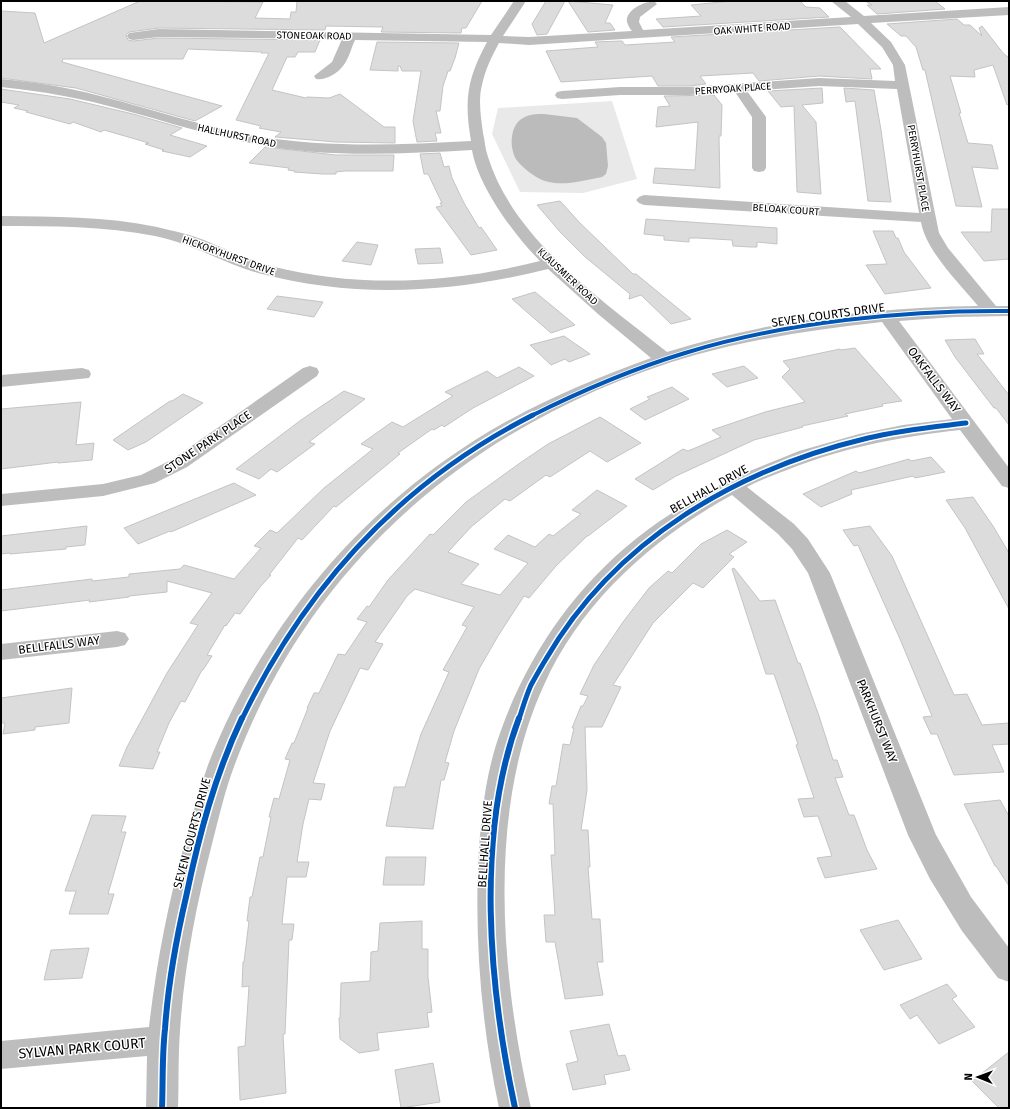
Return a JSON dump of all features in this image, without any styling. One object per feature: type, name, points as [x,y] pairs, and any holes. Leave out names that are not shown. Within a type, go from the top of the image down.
[{"type":"street","name":"KLAUSMIER ROAD","points":[[520,1],[495,40],[478,77],[473,96],[477,145],[492,186],[509,213],[534,245],[565,276],[664,359]]},
{"type":"street","name":"PERRYHURST PLACE","points":[[837,1],[849,9],[891,50],[899,65],[928,218],[935,241],[1000,311]]},
{"type":"street","points":[[972,1],[1004,23]]},
{"type":"street","points":[[640,34],[633,22],[634,16],[637,12],[651,4]]},
{"type":"street","name":"OAK WHITE ROAD","points":[[495,40],[529,41],[1009,11]]},
{"type":"street","name":"STONEOAK ROAD","points":[[133,36],[172,33],[495,40]]},
{"type":"street","points":[[321,76],[338,64],[350,36]]},
{"type":"street","name":"PERRYOAK PLACE","points":[[562,95],[620,91],[674,91],[819,82],[904,85]]},
{"type":"street","name":"HALLHURST ROAD","points":[[1,83],[34,86],[79,94],[215,132],[276,144],[316,148],[368,150],[477,145]]},
{"type":"street","points":[[738,87],[760,117],[759,168]]},
{"type":"street","name":"BELOAK COURT","points":[[644,200],[928,218]]},
{"type":"street","name":"HICKORYHURST DRIVE","points":[[1,221],[92,223],[137,228],[180,237],[237,260],[270,271],[354,284],[397,285],[460,282],[507,274],[552,263]]},
{"type":"street","name":"SEVEN COURTS DRIVE","points":[[162,1108],[164,1040],[174,960],[185,899],[213,789],[226,752],[258,689],[293,628],[324,584],[359,544],[400,504],[434,477],[507,429],[583,390],[664,359],[771,333],[825,324],[886,317],[1000,311]]},
{"type":"street","name":"OAKFALLS WAY","points":[[886,317],[1009,482]]},
{"type":"street","name":"STONE PARK PLACE","points":[[1,500],[103,490],[148,479],[180,463],[310,372]]},
{"type":"street","points":[[1,381],[82,374]]},
{"type":"street","name":"BELLHALL DRIVE","points":[[515,1108],[499,1024],[491,939],[492,856],[498,795],[509,744],[516,722],[537,673],[559,635],[588,597],[610,573],[634,551],[669,522],[732,485],[785,462],[847,443],[899,431],[966,423]]},
{"type":"street","name":"PARKHURST WAY","points":[[732,485],[786,529],[800,544],[819,573],[922,835],[935,862],[967,915],[1009,969]]},
{"type":"street","name":"BELLFALLS WAY","points":[[1,652],[117,639]]},
{"type":"street","name":"SYLVAN PARK COURT","points":[[1,1056],[164,1040]]},
{"type":"shaded area","points":[[612,101],[637,179],[583,193],[520,192],[492,134],[498,108]]},
{"type":"shaded area","points":[[533,114],[577,118],[602,137],[606,143],[608,166],[606,174],[602,177],[574,182],[552,183],[538,178],[521,165],[516,159],[512,149],[512,137],[515,126],[525,117]]},
{"type":"building","points":[[140,1],[263,2],[255,18],[290,19],[291,12],[296,12],[297,1],[482,1],[466,28],[462,28],[461,33],[381,32],[383,27],[326,26],[325,30],[159,28],[129,32],[126,35],[128,40],[133,41],[159,38],[320,40],[315,52],[298,52],[295,57],[287,57],[272,90],[306,98],[329,98],[340,94],[384,127],[395,127],[395,143],[336,142],[275,137],[281,132],[259,128],[261,126],[236,120],[269,53],[188,49],[183,59],[63,59],[62,62],[222,106],[195,121],[76,88],[1,78],[1,11],[35,13],[44,43]]},
{"type":"building","points":[[546,1],[565,1],[547,34],[537,35],[532,24]]},
{"type":"building","points":[[568,1],[613,5],[605,23],[610,23],[615,30],[588,32]]},
{"type":"building","points":[[731,1],[800,1],[806,7],[820,8],[829,17],[663,27],[656,19],[701,16],[691,5]]},
{"type":"building","points":[[865,1],[935,1],[945,9],[877,14],[867,5],[872,5]]},
{"type":"building","points":[[957,19],[964,25],[970,25],[982,36],[979,28],[982,26],[1003,53],[1009,58],[1009,104],[1007,105],[993,65],[974,70],[975,77],[950,76],[968,143],[992,145],[998,169],[972,167],[982,207],[956,206],[925,70],[923,70],[916,47],[906,36],[901,36],[887,24]]},
{"type":"building","points":[[840,27],[881,69],[870,69],[872,79],[819,76],[759,81],[753,73],[700,76],[706,84],[689,86],[658,86],[652,76],[561,82],[546,51],[598,47],[595,42],[622,41],[625,45],[675,42],[671,37]]},
{"type":"building","points":[[377,42],[459,43],[455,58],[450,71],[448,71],[443,86],[440,111],[436,111],[441,133],[435,133],[437,141],[417,142],[413,121],[421,71],[402,71],[400,66],[398,66],[398,71],[370,70]]},
{"type":"building","points":[[822,88],[823,103],[802,105],[816,122],[821,194],[797,192],[794,106],[781,107],[768,91]]},
{"type":"building","points":[[844,88],[874,90],[891,202],[868,201],[855,101],[846,102]]},
{"type":"building","points":[[1,89],[70,99],[133,114],[182,128],[170,135],[207,146],[190,157],[162,151],[164,150],[145,144],[149,143],[104,130],[101,132],[73,122],[70,124],[14,108],[19,105],[1,102]]},
{"type":"building","points":[[714,95],[722,105],[721,136],[719,136],[720,188],[653,183],[655,168],[695,170],[698,122],[656,127],[658,107],[670,106],[664,96]]},
{"type":"building","points":[[265,147],[336,155],[394,155],[393,171],[345,171],[336,172],[336,174],[323,174],[294,172],[295,171],[288,170],[289,168],[249,163]]},
{"type":"building","points":[[440,153],[444,167],[449,166],[452,178],[464,203],[479,228],[481,227],[497,250],[471,255],[436,207],[442,206],[440,203],[442,203],[428,174],[424,174],[420,154]]},
{"type":"building","points":[[560,201],[580,223],[633,274],[636,274],[691,319],[671,324],[641,295],[629,299],[630,294],[584,256],[561,233],[537,205]]},
{"type":"building","points":[[992,209],[1009,209],[1009,259],[984,261],[961,232],[991,232]]},
{"type":"building","points":[[646,219],[777,228],[777,244],[757,242],[757,247],[751,247],[733,246],[732,240],[689,238],[689,242],[664,240],[664,236],[644,234]]},
{"type":"building","points":[[873,231],[893,231],[904,252],[931,288],[885,294],[866,265],[887,264]]},
{"type":"building","points":[[357,242],[378,245],[371,265],[342,261]]},
{"type":"building","points":[[440,248],[443,263],[418,264],[415,249]]},
{"type":"building","points":[[535,292],[575,325],[551,333],[512,299]]},
{"type":"building","points":[[277,296],[323,302],[314,317],[267,309]]},
{"type":"building","points":[[564,336],[590,354],[569,362],[565,359],[551,365],[530,345]]},
{"type":"building","points":[[975,339],[984,354],[977,354],[1009,395],[1009,425],[955,357],[945,340]]},
{"type":"building","points":[[855,348],[902,401],[882,404],[883,406],[845,414],[848,416],[802,426],[803,427],[754,440],[676,476],[653,490],[635,479],[683,449],[688,451],[721,437],[712,430],[765,412],[805,402],[782,377],[790,369],[783,361],[840,349]]},
{"type":"building","points":[[744,366],[758,378],[727,387],[712,374]]},
{"type":"building","points":[[519,367],[534,376],[473,408],[444,427],[442,425],[434,430],[432,429],[398,453],[400,454],[336,507],[334,506],[302,540],[298,538],[240,614],[235,613],[226,626],[225,625],[207,655],[212,656],[202,670],[185,702],[181,701],[169,723],[157,752],[160,752],[153,769],[119,766],[127,747],[167,673],[198,625],[190,623],[212,593],[167,581],[167,592],[1,611],[1,590],[92,579],[92,581],[129,577],[129,574],[180,569],[184,565],[234,579],[261,548],[254,546],[270,530],[277,533],[324,488],[373,449],[361,444],[392,422],[403,427],[453,396],[445,392],[487,371],[497,378]]},
{"type":"building","points":[[672,387],[689,399],[645,420],[630,409],[650,399],[647,397]]},
{"type":"building","points":[[344,391],[365,399],[309,442],[315,444],[277,472],[271,469],[259,479],[236,469],[301,420]]},
{"type":"building","points":[[183,394],[203,403],[146,442],[128,450],[113,440],[170,401]]},
{"type":"building","points":[[81,402],[76,445],[94,443],[92,460],[58,462],[1,469],[1,409]]},
{"type":"building","points":[[600,417],[641,443],[607,462],[590,451],[550,477],[546,475],[510,501],[505,499],[471,527],[448,552],[479,564],[461,584],[500,595],[528,563],[494,549],[508,535],[535,547],[549,534],[553,536],[581,514],[572,510],[597,490],[627,506],[587,536],[556,566],[529,598],[524,596],[498,636],[479,669],[454,731],[445,762],[449,763],[444,780],[441,780],[433,829],[386,826],[394,787],[405,787],[421,734],[449,672],[443,670],[467,627],[462,625],[474,607],[415,589],[407,596],[375,642],[383,644],[368,670],[360,668],[330,731],[313,783],[325,784],[321,800],[309,799],[303,824],[297,862],[309,862],[306,877],[287,877],[282,924],[294,924],[292,940],[289,940],[285,1034],[283,1034],[286,1093],[240,1100],[238,1047],[245,1046],[249,986],[242,987],[243,962],[249,921],[247,921],[250,897],[252,897],[260,857],[263,857],[271,817],[269,817],[274,798],[279,799],[290,760],[285,759],[292,743],[294,743],[314,693],[319,693],[338,654],[345,655],[367,622],[357,619],[367,606],[369,607],[388,580],[430,534],[433,535],[466,502],[520,463],[548,444]]},
{"type":"building","points":[[931,457],[945,472],[915,478],[913,476],[851,490],[852,494],[821,507],[803,494],[856,471],[859,473],[909,459],[911,461]]},
{"type":"building","points":[[234,483],[256,495],[171,532],[170,531],[138,544],[124,528]]},
{"type":"building","points":[[973,497],[1009,553],[1009,609],[965,528],[946,500]]},
{"type":"building","points":[[87,526],[85,545],[66,547],[66,549],[1,554],[1,536]]},
{"type":"building","points":[[870,526],[892,556],[954,695],[967,694],[982,725],[1009,723],[1009,744],[992,745],[1004,772],[954,775],[937,734],[931,734],[923,717],[932,716],[900,639],[858,545],[854,546],[843,530]]},
{"type":"building","points":[[727,530],[747,542],[729,554],[734,557],[703,588],[693,583],[653,623],[613,685],[621,687],[602,727],[585,727],[587,790],[581,830],[588,830],[590,867],[588,867],[592,919],[600,919],[603,962],[597,962],[603,995],[565,999],[555,942],[546,942],[544,915],[555,915],[551,855],[555,855],[553,804],[549,804],[552,786],[556,786],[563,744],[570,745],[574,728],[572,728],[581,706],[583,706],[588,696],[580,694],[594,665],[623,622],[649,588],[668,571],[672,573],[701,544]]},
{"type":"building","points":[[734,568],[760,601],[775,600],[798,663],[800,663],[833,760],[837,760],[843,777],[835,778],[849,815],[854,815],[867,850],[877,869],[825,878],[817,858],[832,856],[818,816],[804,817],[798,799],[814,798],[796,745],[798,744],[774,674],[766,674],[732,569]]},
{"type":"building","points":[[72,688],[69,723],[35,727],[35,730],[3,734],[5,723],[1,723],[1,698]]},
{"type":"building","points":[[1000,800],[1009,816],[1009,886],[995,866],[964,804]]},
{"type":"building","points":[[92,815],[126,816],[121,832],[126,832],[108,894],[114,894],[108,914],[69,914],[76,891],[65,891]]},
{"type":"building","points":[[386,857],[426,857],[424,885],[383,885]]},
{"type":"building","points":[[898,920],[922,959],[884,970],[860,930]]},
{"type":"building","points":[[422,921],[422,949],[428,949],[428,977],[432,1012],[427,1013],[429,1027],[377,1033],[379,1050],[359,1053],[340,1039],[339,1018],[341,983],[370,981],[371,952],[378,951],[380,923]]},
{"type":"building","points":[[89,948],[82,978],[44,980],[51,950]]},
{"type":"building","points":[[947,984],[957,996],[952,999],[975,1027],[939,1044],[917,1015],[910,1019],[900,1005]]},
{"type":"building","points":[[609,1024],[618,1056],[625,1055],[630,1070],[604,1075],[606,1084],[573,1090],[566,1064],[578,1061],[570,1031]]},
{"type":"building","points":[[1009,1052],[1009,1108],[999,1108],[972,1081]]},
{"type":"building","points":[[433,1063],[440,1102],[401,1108],[395,1070]]},
{"type":"cycle path","points":[[162,1108],[164,1030],[177,941],[196,852],[222,763],[236,730],[258,686],[296,622],[324,584],[358,545],[395,509],[434,477],[476,448],[521,421],[567,398],[662,360],[736,339],[812,326],[917,314],[972,311],[1009,311]]},
{"type":"cycle path","points":[[515,1108],[503,1050],[493,962],[491,903],[495,824],[501,775],[509,744],[531,684],[562,631],[600,584],[644,543],[694,507],[748,478],[806,455],[866,438],[928,427],[966,423]]}]
